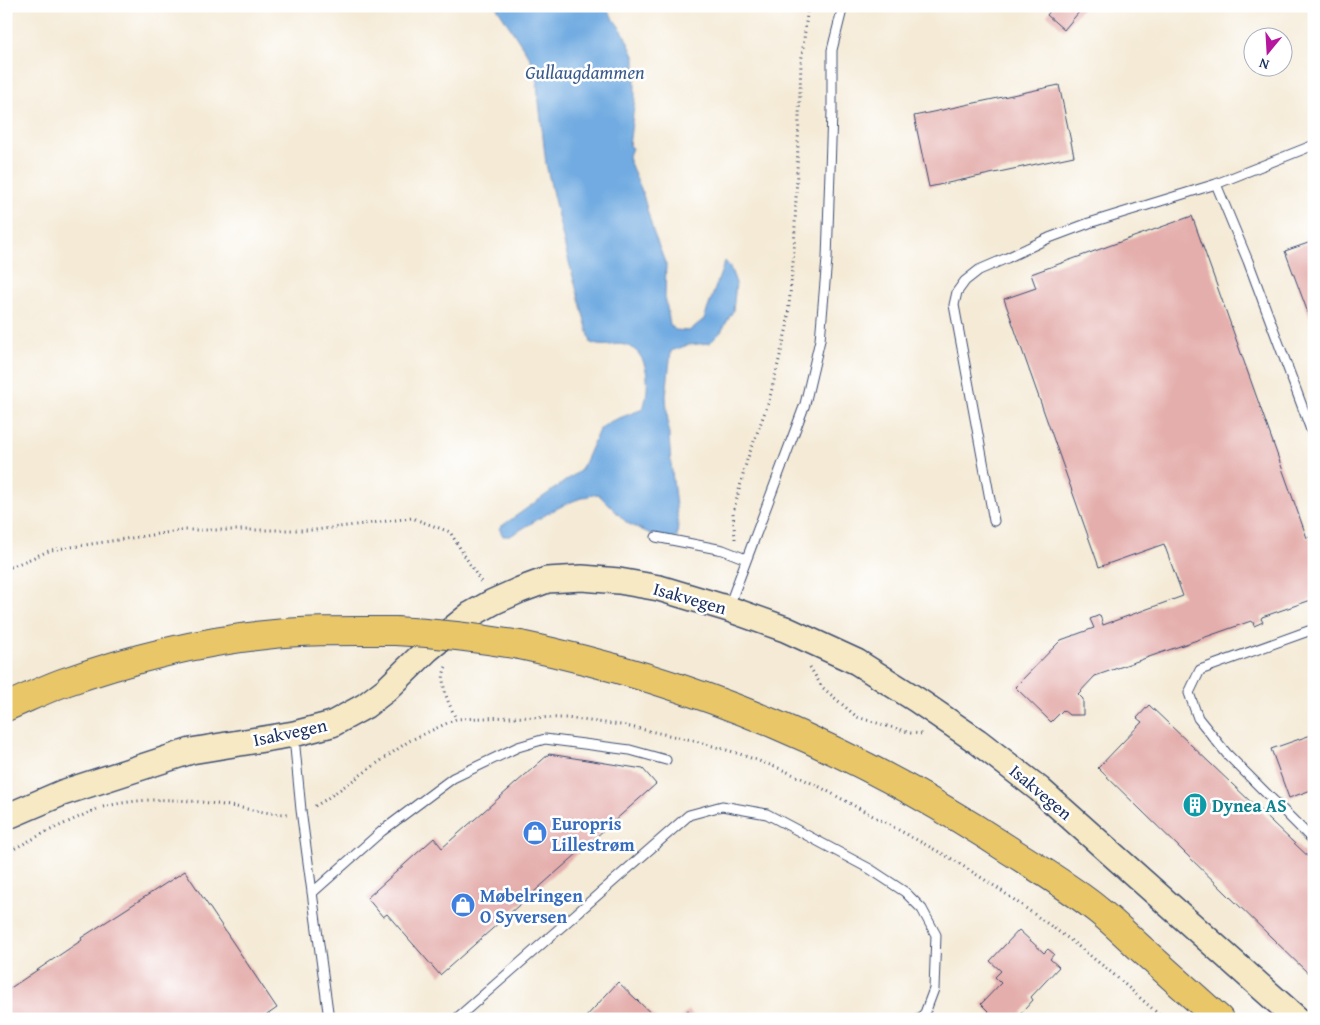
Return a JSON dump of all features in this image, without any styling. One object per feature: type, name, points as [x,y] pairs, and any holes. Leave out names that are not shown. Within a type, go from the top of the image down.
[{"type":"highway","points":[[6,707],[60,683],[124,663],[189,648],[265,635],[347,630],[433,633],[482,639],[520,645],[627,671],[704,696],[818,742],[906,786],[1054,879],[1099,911],[1220,1019]]},
{"type":"street","name":"Isakvegen","points":[[6,816],[62,793],[191,751],[294,734],[332,724],[364,706],[387,688],[428,649],[470,615],[493,602],[547,580],[582,578],[619,581],[659,588],[728,609],[786,629],[857,662],[978,741],[1039,789],[1298,1019]]},
{"type":"lane","points":[[728,609],[805,404],[820,340],[827,259],[832,50],[843,6]]},
{"type":"lane","points":[[994,521],[954,305],[957,292],[965,281],[979,270],[1049,238],[1089,223],[1216,184],[1314,145]]},
{"type":"lane","points":[[1216,184],[1248,261],[1314,438]]},
{"type":"lane","points":[[656,537],[723,550],[746,559]]},
{"type":"lane","points":[[1314,629],[1200,670],[1189,693],[1198,718],[1227,754],[1314,841]]},
{"type":"lane","points":[[294,734],[300,810],[329,1019]]},
{"type":"lane","points":[[312,893],[382,831],[453,778],[518,747],[545,739],[630,750],[666,760]]},
{"type":"lane","points":[[456,1019],[689,815],[722,806],[768,814],[870,869],[905,892],[922,909],[936,935],[934,989],[925,1013],[919,1019]]},
{"type":"path","points":[[746,559],[735,540],[733,513],[747,460],[769,401],[787,328],[794,252],[801,64],[808,6]]},
{"type":"path","points":[[6,568],[51,550],[185,530],[315,530],[412,518],[450,532],[493,602]]},
{"type":"path","points":[[449,660],[444,671],[443,683],[447,699],[456,719]]},
{"type":"path","points":[[810,666],[822,687],[857,717],[910,733],[930,735]]},
{"type":"path","points":[[6,853],[98,808],[126,801],[153,799],[201,801],[289,814]]},
{"type":"water","name":"Gullaugdammen","points":[[496,6],[604,6],[623,32],[635,58],[635,98],[629,146],[632,148],[628,158],[642,191],[653,231],[666,265],[665,297],[670,324],[675,330],[689,331],[704,319],[725,261],[730,267],[736,283],[733,311],[721,332],[710,343],[688,345],[671,351],[666,396],[678,523],[677,537],[668,542],[627,523],[598,494],[563,505],[510,536],[503,536],[499,528],[581,470],[599,430],[609,422],[643,409],[647,382],[644,363],[634,349],[621,344],[596,345],[591,343],[566,251],[546,164],[535,66]]},
{"type":"building","points":[[1054,6],[1084,6],[1064,30],[1047,15]]},
{"type":"building","points":[[1059,85],[1074,156],[929,187],[914,116]]},
{"type":"building","points":[[1192,216],[1307,538],[1314,535],[1314,599],[1262,617],[1263,622],[1254,626],[1251,621],[1095,676],[1078,694],[1083,699],[1083,715],[1069,715],[1063,710],[1051,722],[1015,687],[1061,640],[1094,628],[1090,619],[1100,615],[1103,625],[1183,596],[1164,544],[1099,567],[1004,299],[1036,288],[1031,274]]},
{"type":"building","points":[[1314,241],[1314,329],[1285,251]]},
{"type":"building","name":"Dynea AS","points":[[1149,705],[1314,862],[1314,979],[1098,768],[1142,722],[1137,718]]},
{"type":"building","points":[[1314,734],[1314,789],[1289,798],[1271,749]]},
{"type":"building","points":[[549,754],[643,769],[656,784],[440,975],[387,914],[383,917],[367,898],[434,838],[442,848]]},
{"type":"building","points":[[185,871],[277,1008],[261,1019],[6,1019],[6,991],[82,940],[81,938]]},
{"type":"building","points":[[1019,930],[1044,953],[1048,949],[1054,954],[1050,959],[1059,967],[1031,997],[1033,1000],[1016,1019],[996,1019],[981,1004],[1001,983],[995,977],[1001,971],[990,961]]},
{"type":"building","points":[[618,982],[657,1019],[584,1019]]},
{"type":"building","points":[[688,1010],[697,1019],[680,1019]]},
{"type":"place","name":"Dynea AS","points":[[1195,805]]},
{"type":"place","name":"Europris Lillestrøm","points":[[535,833]]},
{"type":"place","name":"Møbelringen O Syversen","points":[[463,905]]}]
